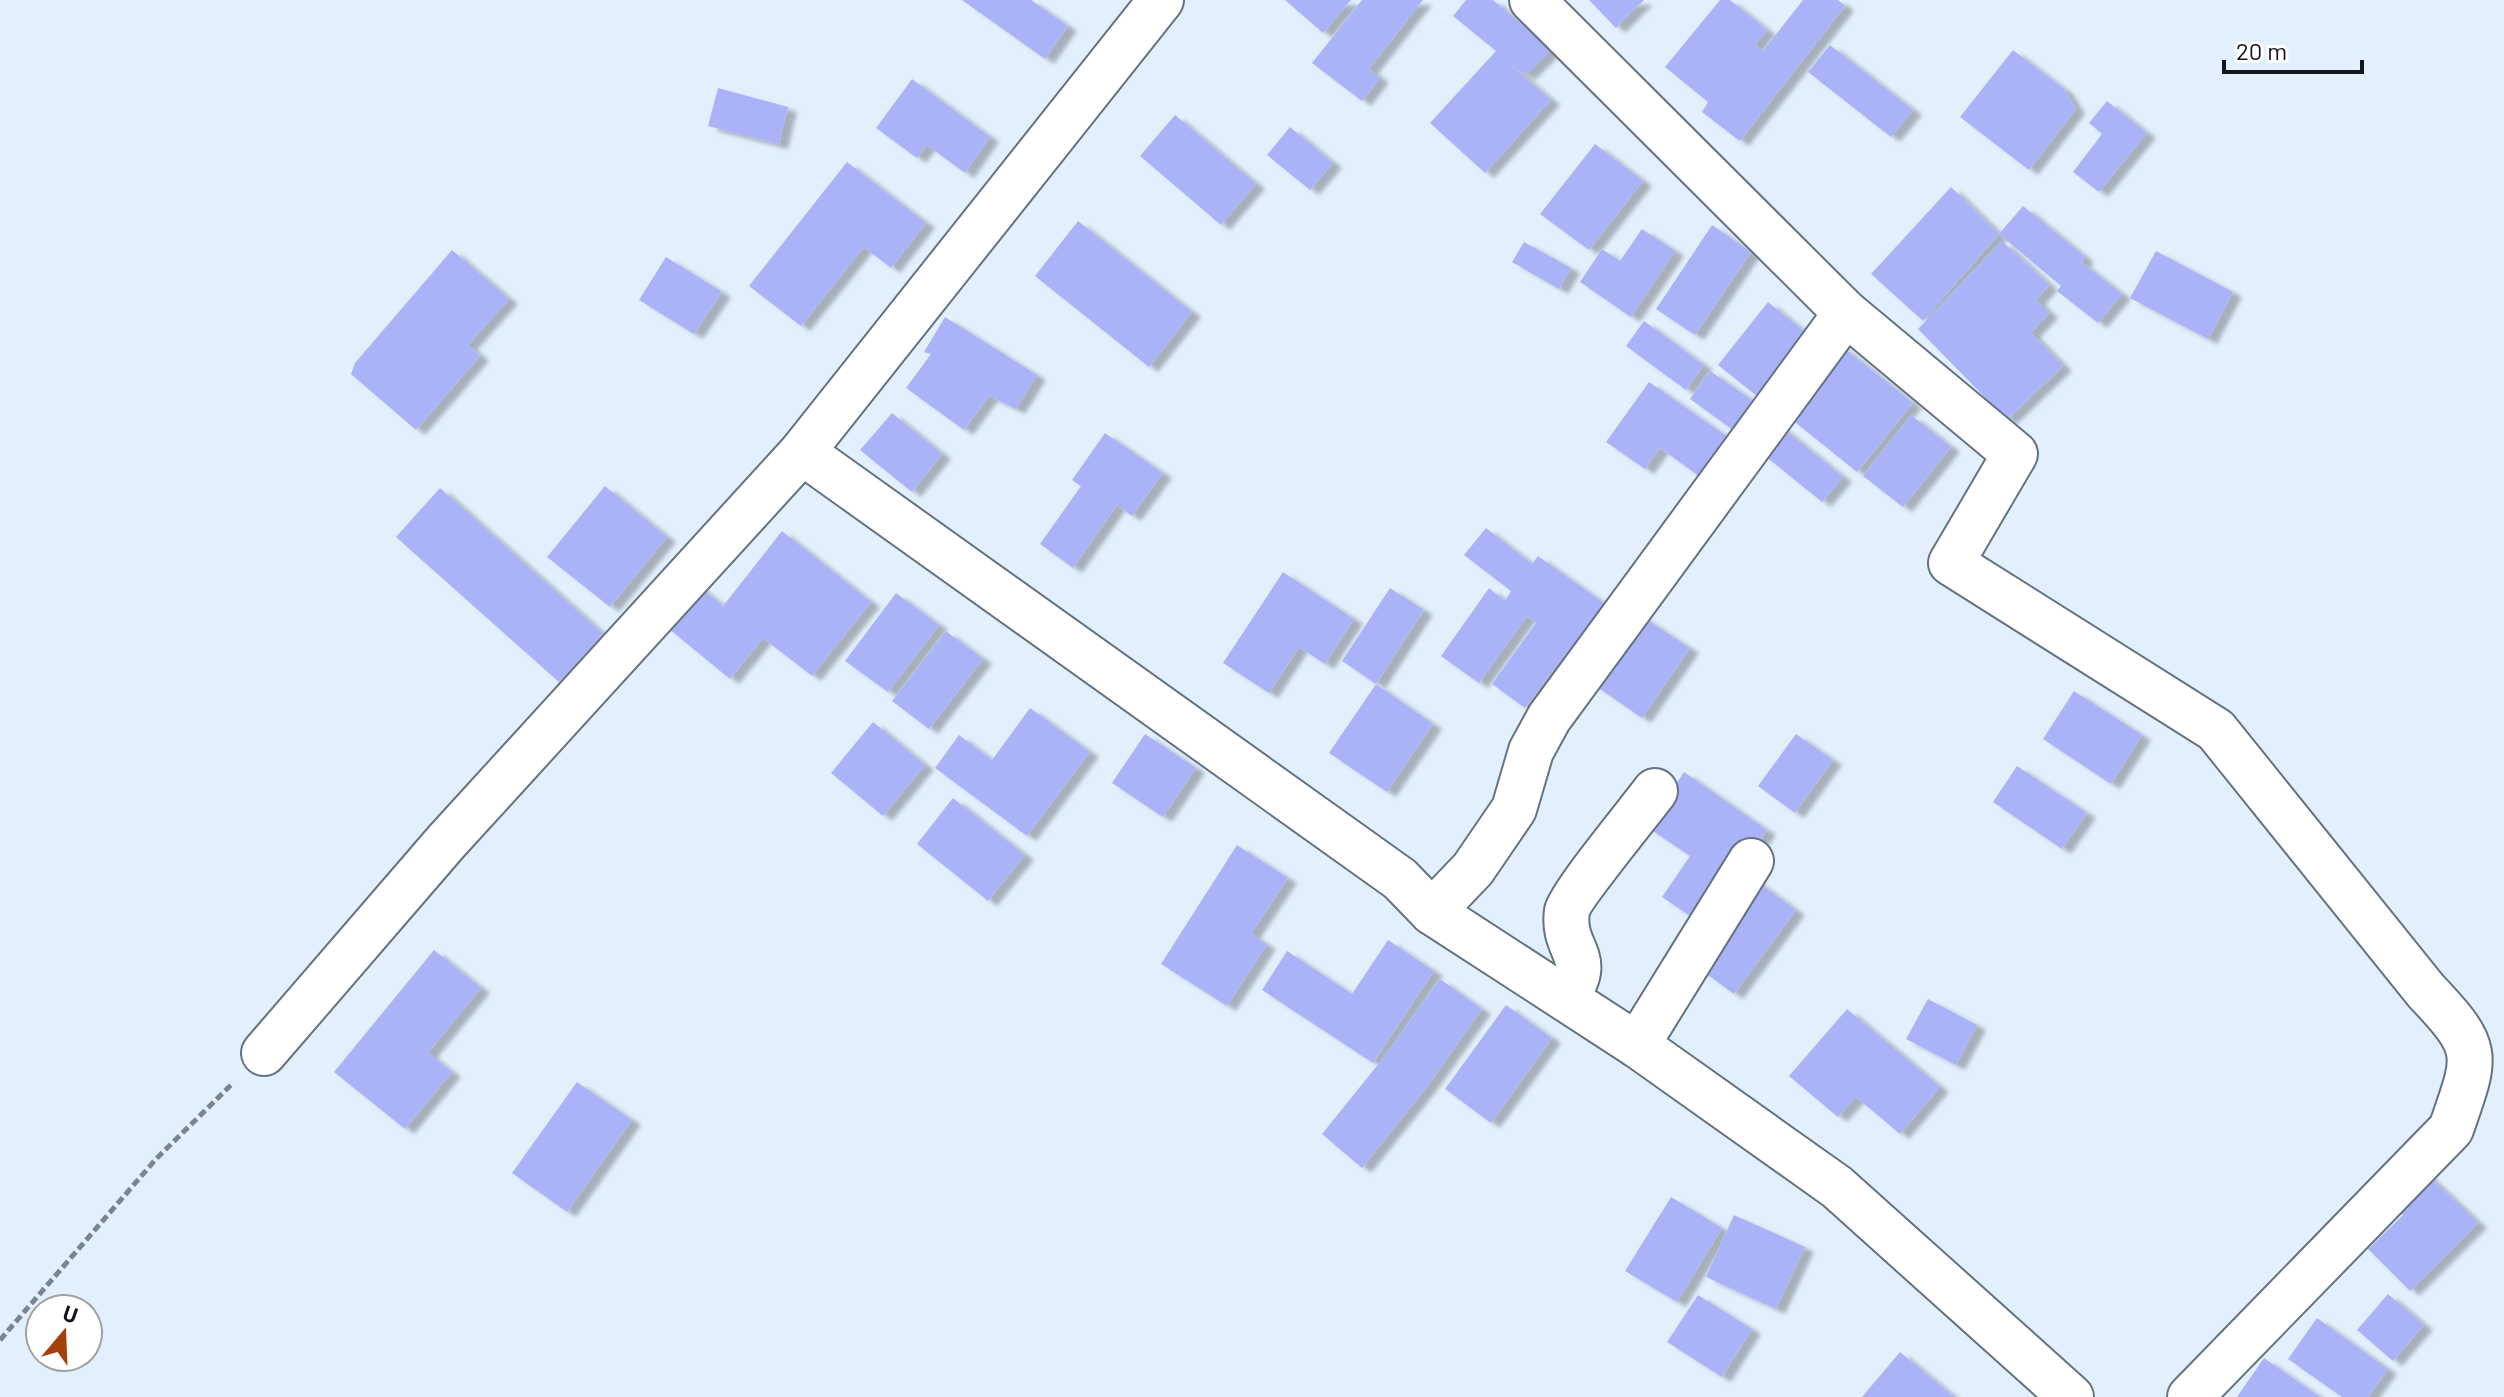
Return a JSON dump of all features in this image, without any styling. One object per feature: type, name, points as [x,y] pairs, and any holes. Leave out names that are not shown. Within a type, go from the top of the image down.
[{"type":"street","points":[[264,1053],[446,842],[802,452],[1161,0]]},
{"type":"street","points":[[1532,0],[1846,313],[2015,454],[1951,563],[2216,730],[2426,991],[2454,1020],[2471,1050],[2468,1080],[2451,1129],[2190,1397]]},
{"type":"street","points":[[1432,912],[1473,869],[1514,809],[1531,751],[1549,718],[1846,313]]},
{"type":"street","points":[[802,452],[1400,879],[1432,912],[1637,1045],[1837,1187],[2071,1397]]},
{"type":"street","points":[[1565,998],[1579,980],[1579,961],[1568,935],[1567,910],[1575,893],[1592,876],[1655,791]]},
{"type":"street","points":[[1637,1045],[1751,861]]},
{"type":"path","points":[[0,1340],[156,1159],[264,1053]]},
{"type":"building","points":[[962,0],[1031,0],[1068,26],[1045,59]]},
{"type":"building","points":[[1285,0],[1351,0],[1323,33]]},
{"type":"building","points":[[1362,0],[1423,0],[1369,69],[1380,78],[1362,101],[1312,63]]},
{"type":"building","points":[[1466,0],[1493,0],[1552,49],[1526,75],[1507,62],[1551,100],[1485,173],[1430,123],[1496,51],[1453,16]]},
{"type":"building","points":[[1589,0],[1644,0],[1616,28]]},
{"type":"building","points":[[1720,0],[1730,0],[1767,30],[1755,45],[1763,51],[1803,0],[1838,0],[1845,6],[1740,141],[1702,112],[1708,102],[1665,67]]},
{"type":"building","points":[[1830,45],[1913,110],[1891,137],[1808,72]]},
{"type":"building","points":[[2013,50],[2064,89],[2076,109],[2029,170],[1960,117]]},
{"type":"building","points":[[912,79],[990,137],[965,173],[927,145],[917,158],[876,128]]},
{"type":"building","points":[[718,88],[788,107],[779,144],[708,126]]},
{"type":"building","points":[[2107,101],[2147,133],[2099,192],[2073,172],[2102,134],[2089,123]]},
{"type":"building","points":[[1175,115],[1256,184],[1221,225],[1140,156]]},
{"type":"building","points":[[1290,127],[1333,163],[1310,190],[1267,155]]},
{"type":"building","points":[[1595,144],[1643,181],[1589,250],[1540,214]]},
{"type":"building","points":[[847,162],[926,223],[891,268],[864,247],[801,326],[749,286]]},
{"type":"building","points":[[1951,187],[1999,234],[1923,321],[1871,274]]},
{"type":"building","points":[[2023,206],[2085,257],[2081,262],[2122,294],[2098,323],[2057,291],[2061,286],[1999,234]]},
{"type":"building","points":[[1078,221],[1192,312],[1149,367],[1035,276]]},
{"type":"building","points":[[1712,225],[1751,252],[1695,335],[1656,309]]},
{"type":"building","points":[[1642,229],[1675,251],[1631,317],[1580,282],[1602,249],[1620,261]]},
{"type":"building","points":[[2002,241],[2049,285],[2036,300],[2049,313],[2031,333],[2063,366],[2007,420],[1918,329]]},
{"type":"building","points":[[1524,242],[1571,268],[1559,289],[1512,262]]},
{"type":"building","points":[[452,250],[509,299],[468,345],[480,356],[416,430],[351,374],[355,363]]},
{"type":"building","points":[[2156,251],[2233,292],[2208,339],[2130,298]]},
{"type":"building","points":[[666,257],[722,292],[694,334],[639,300]]},
{"type":"building","points":[[1768,302],[1816,341],[1767,404],[1718,365]]},
{"type":"building","points":[[945,317],[1037,375],[1016,409],[989,396],[964,430],[906,388],[931,354],[924,352]]},
{"type":"building","points":[[1644,321],[1704,365],[1686,390],[1626,346]]},
{"type":"building","points":[[1840,345],[1913,403],[1857,472],[1785,414]]},
{"type":"building","points":[[1710,371],[1765,409],[1744,438],[1690,399]]},
{"type":"building","points":[[1649,382],[1739,445],[1710,484],[1660,448],[1645,469],[1606,442]]},
{"type":"building","points":[[892,413],[942,454],[912,492],[860,450]]},
{"type":"building","points":[[1911,415],[1951,447],[1903,507],[1863,476]]},
{"type":"building","points":[[1779,425],[1843,477],[1822,502],[1758,450]]},
{"type":"building","points":[[1105,433],[1163,473],[1132,516],[1117,505],[1073,568],[1040,544],[1081,486],[1072,480]]},
{"type":"building","points":[[605,486],[667,537],[610,607],[547,557]]},
{"type":"building","points":[[440,488],[603,634],[559,682],[396,537]]},
{"type":"building","points":[[1486,528],[1532,564],[1538,556],[1622,616],[1587,663],[1568,650],[1525,708],[1492,684],[1536,623],[1527,616],[1479,683],[1441,656],[1489,588],[1505,601],[1511,591],[1464,555]]},
{"type":"building","points":[[782,531],[871,602],[812,676],[763,638],[730,679],[663,624],[696,584],[723,606]]},
{"type":"building","points":[[1283,572],[1354,619],[1325,664],[1299,647],[1269,693],[1223,663]]},
{"type":"building","points":[[1390,588],[1424,610],[1376,684],[1342,661]]},
{"type":"building","points":[[896,593],[939,625],[888,692],[845,661]]},
{"type":"building","points":[[1637,613],[1690,648],[1642,718],[1590,682]]},
{"type":"building","points":[[946,631],[983,659],[929,729],[892,701]]},
{"type":"building","points":[[1376,684],[1433,724],[1387,792],[1329,753]]},
{"type":"building","points":[[2074,691],[2142,735],[2111,784],[2043,739]]},
{"type":"building","points":[[1030,708],[1090,752],[1027,836],[935,768],[959,735],[992,760]]},
{"type":"building","points":[[873,722],[925,765],[883,816],[831,773]]},
{"type":"building","points":[[1145,734],[1196,768],[1163,817],[1112,783]]},
{"type":"building","points":[[1796,734],[1833,760],[1795,813],[1758,786]]},
{"type":"building","points":[[2017,766],[2087,813],[2062,849],[1993,802]]},
{"type":"building","points":[[1684,772],[1767,830],[1702,924],[1662,897],[1690,856],[1647,827]]},
{"type":"building","points":[[953,798],[1025,855],[988,901],[917,844]]},
{"type":"building","points":[[1237,845],[1288,878],[1251,934],[1267,944],[1227,1006],[1161,964]]},
{"type":"building","points":[[1751,877],[1796,910],[1734,994],[1689,961]]},
{"type":"building","points":[[1388,940],[1434,971],[1373,1063],[1262,990],[1287,951],[1352,994]]},
{"type":"building","points":[[434,950],[481,988],[428,1053],[452,1072],[405,1129],[334,1072]]},
{"type":"building","points":[[1440,979],[1482,1009],[1426,1088],[1362,1168],[1322,1134],[1384,1057]]},
{"type":"building","points":[[1928,999],[1977,1025],[1956,1065],[1906,1039]]},
{"type":"building","points":[[1506,1005],[1552,1038],[1491,1123],[1445,1089]]},
{"type":"building","points":[[1847,1009],[1940,1087],[1900,1134],[1856,1097],[1838,1117],[1789,1076]]},
{"type":"building","points":[[577,1082],[632,1120],[567,1212],[512,1173]]},
{"type":"building","points":[[2421,1169],[2478,1223],[2410,1291],[2368,1249],[2403,1215],[2389,1201]]},
{"type":"building","points":[[1671,1197],[1722,1228],[1677,1302],[1625,1271]]},
{"type":"building","points":[[1734,1215],[1805,1247],[1776,1309],[1706,1277]]},
{"type":"building","points":[[2388,1294],[2424,1325],[2393,1361],[2357,1330]]},
{"type":"building","points":[[1698,1295],[1752,1329],[1722,1377],[1667,1342]]},
{"type":"building","points":[[2317,1318],[2388,1369],[2368,1397],[2342,1397],[2288,1359]]},
{"type":"building","points":[[1900,1352],[1954,1397],[1862,1397]]},
{"type":"building","points":[[2264,1358],[2320,1397],[2237,1397]]}]
